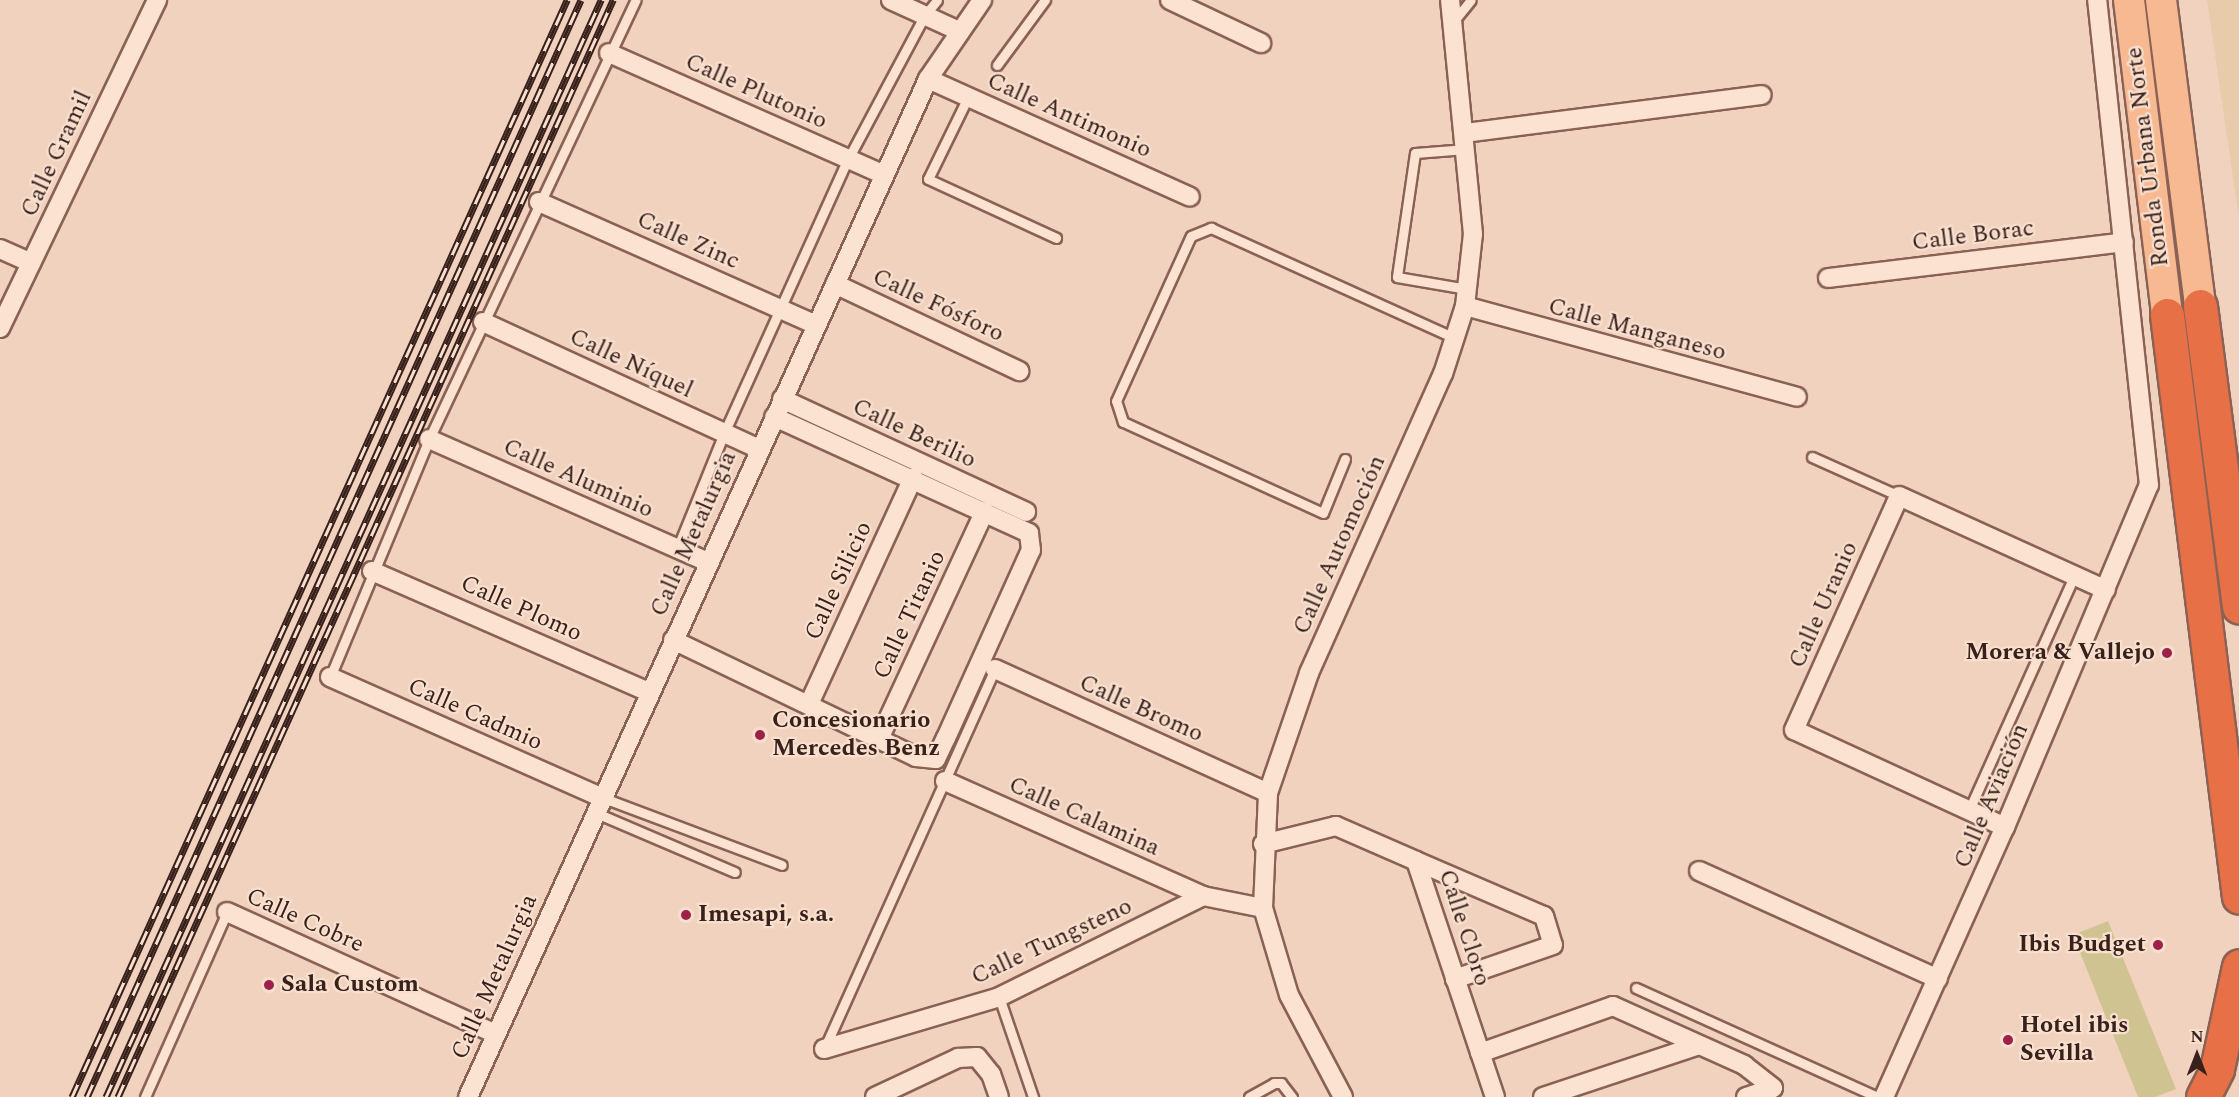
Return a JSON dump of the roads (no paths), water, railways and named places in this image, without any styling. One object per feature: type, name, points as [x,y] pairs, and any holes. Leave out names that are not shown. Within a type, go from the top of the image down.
[{"type":"highway","points":[[2200,306],[2239,606]]},
{"type":"highway","points":[[2167,315],[2239,897]]},
{"type":"highway","points":[[2217,443],[2231,469],[2239,530]]},
{"type":"highway","points":[[2203,1097],[2217,1069],[2239,966]]},
{"type":"main road","name":"Ronda Urbana Norte","points":[[2129,0],[2167,315]]},
{"type":"main road","name":"Ronda Urbana Norte","points":[[2161,0],[2200,306]]},
{"type":"street","name":"Calle Gramil","points":[[0,328],[157,0]]},
{"type":"street","points":[[891,0],[959,30]]},
{"type":"street","name":"Calle Metalurgia","points":[[468,1097],[598,804],[928,80],[959,30],[982,0]]},
{"type":"street","points":[[1170,0],[1261,43]]},
{"type":"street","name":"Calle Automoción","points":[[1343,1097],[1289,995],[1263,908],[1263,844],[1268,793],[1309,673],[1443,374],[1466,297],[1473,234],[1450,0]]},
{"type":"street","name":"Calle Aviación","points":[[1884,1097],[2005,827],[2140,512],[2149,485],[2149,461],[2097,0]]},
{"type":"street","name":"Calle Plutonio","points":[[609,53],[884,175]]},
{"type":"street","name":"Calle Antimonio","points":[[928,80],[1190,196]]},
{"type":"street","points":[[1465,141],[1762,94]]},
{"type":"street","name":"Calle Zinc","points":[[539,202],[817,325]]},
{"type":"street","name":"Calle Borac","points":[[1828,278],[2124,242]]},
{"type":"street","points":[[0,249],[31,263]]},
{"type":"street","name":"Calle Fósforo","points":[[835,284],[1019,371]]},
{"type":"street","name":"Calle Manganeso","points":[[1466,297],[1797,397]]},
{"type":"street","name":"Calle Níquel","points":[[483,322],[759,450]]},
{"type":"street","name":"Calle Berilio","points":[[782,399],[1026,512]]},
{"type":"street","points":[[673,640],[879,739],[930,760],[936,759],[946,738],[1033,539],[1029,533],[985,511],[774,417]]},
{"type":"street","name":"Calle Aluminio","points":[[429,439],[708,562]]},
{"type":"street","name":"Calle Silicio","points":[[809,704],[913,478]]},
{"type":"street","points":[[1899,496],[2106,590]]},
{"type":"street","name":"Calle Uranio","points":[[1899,496],[1794,730],[2005,827]]},
{"type":"street","name":"Calle Titanio","points":[[879,739],[985,511]]},
{"type":"street","name":"Calle Plomo","points":[[372,571],[650,692]]},
{"type":"street","name":"Calle Bromo","points":[[995,669],[1268,793]]},
{"type":"street","name":"Calle Cadmio","points":[[330,676],[598,804]]},
{"type":"street","name":"Calle Calamina","points":[[945,782],[1203,896]]},
{"type":"street","name":"Calle Cloro","points":[[1263,844],[1335,826],[1416,861],[1495,1097]]},
{"type":"street","points":[[1416,861],[1544,916],[1553,945],[1455,979]]},
{"type":"street","points":[[1699,871],[1938,979]]},
{"type":"street","points":[[1203,896],[1263,908]]},
{"type":"street","name":"Calle Tungsteno","points":[[824,1050],[999,997],[1203,896]]},
{"type":"street","name":"Calle Cobre","points":[[227,912],[496,1034]]},
{"type":"street","points":[[1480,1053],[1614,1006],[1744,1065],[1773,1088],[1746,1097]]},
{"type":"street","points":[[1543,1097],[1699,1045]]},
{"type":"street","points":[[875,1097],[958,1058],[977,1057],[991,1074],[999,1097]]},
{"type":"lane","points":[[330,676],[429,439],[609,53],[636,0]]},
{"type":"lane","points":[[677,549],[724,433],[783,310],[848,159],[925,15],[937,0]]},
{"type":"lane","points":[[997,65],[1045,0]]},
{"type":"lane","points":[[1453,22],[1471,0]]},
{"type":"lane","points":[[968,98],[928,179],[1056,237]]},
{"type":"lane","points":[[1465,141],[1415,153],[1397,277],[1466,297]]},
{"type":"lane","points":[[1345,459],[1323,513],[1123,422],[1116,401],[1191,236],[1211,228],[1455,338]]},
{"type":"lane","points":[[1812,457],[1899,496]]},
{"type":"lane","points":[[1969,810],[2074,576]]},
{"type":"lane","points":[[824,1050],[995,669]]},
{"type":"lane","points":[[598,804],[782,865]]},
{"type":"lane","points":[[598,804],[735,872]]},
{"type":"lane","points":[[144,1097],[227,912]]},
{"type":"lane","points":[[1636,988],[1878,1097]]},
{"type":"lane","points":[[999,997],[1033,1097]]},
{"type":"lane","points":[[1249,1097],[1274,1083],[1281,1083],[1292,1097]]},
{"type":"railway","points":[[72,1097],[567,0]]},
{"type":"railway","points":[[87,1097],[581,0]]},
{"type":"railway","points":[[106,1097],[601,0]]},
{"type":"railway","points":[[118,1097],[613,0]]},
{"type":"place","name":"Morera & Vallejo","points":[[2167,653]]},
{"type":"place","name":"Concesionario Mercedes Benz","points":[[760,735]]},
{"type":"place","name":"Imesapi, s.a.","points":[[686,915]]},
{"type":"place","name":"Ibis Budget","points":[[2158,945]]},
{"type":"place","name":"Sala Custom","points":[[269,985]]},
{"type":"place","name":"Hotel ibis Sevilla","points":[[2008,1040]]}]
